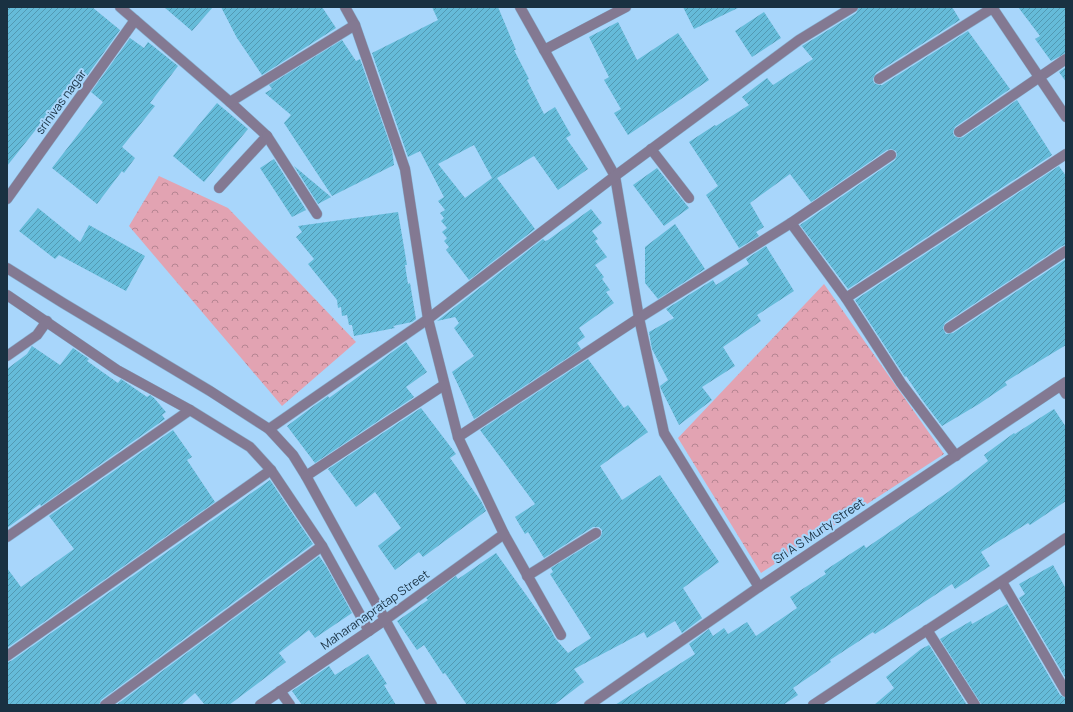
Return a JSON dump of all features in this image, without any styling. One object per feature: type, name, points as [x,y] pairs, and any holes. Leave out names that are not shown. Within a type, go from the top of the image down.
[{"type":"street","points":[[120,7],[267,136],[317,214]]},
{"type":"street","points":[[345,7],[355,25],[405,169],[428,319],[458,437],[504,534],[561,635]]},
{"type":"street","points":[[520,7],[615,176],[639,318],[664,433],[759,587]]},
{"type":"street","points":[[544,50],[626,7]]},
{"type":"street","points":[[269,428],[428,319],[615,176],[799,40],[853,7]]},
{"type":"street","points":[[879,79],[993,7],[1066,117]]},
{"type":"street","name":"srinivas nagar","points":[[7,199],[135,20]]},
{"type":"street","points":[[230,102],[355,25]]},
{"type":"street","points":[[959,132],[1066,58]]},
{"type":"street","points":[[219,188],[267,136]]},
{"type":"street","points":[[651,150],[690,198]]},
{"type":"street","points":[[846,298],[1066,154]]},
{"type":"street","points":[[458,437],[639,318],[791,223],[891,155]]},
{"type":"street","points":[[791,223],[846,298],[901,383],[956,456]]},
{"type":"street","points":[[949,328],[1066,251]]},
{"type":"street","points":[[7,268],[269,428],[293,455],[306,476],[432,705]]},
{"type":"street","points":[[7,295],[117,370],[190,410],[250,447],[271,470],[322,546],[369,631]]},
{"type":"street","points":[[7,356],[37,335],[47,321]]},
{"type":"street","points":[[306,476],[444,385]]},
{"type":"street","name":"Sri A S Murty Street","points":[[589,705],[759,587],[956,456],[1064,387]]},
{"type":"street","points":[[7,537],[190,410]]},
{"type":"street","points":[[7,656],[271,470]]},
{"type":"street","points":[[527,576],[596,533]]},
{"type":"street","name":"Maharanapratap Street","points":[[260,705],[385,620],[504,534]]},
{"type":"street","points":[[813,705],[1002,582],[1066,538]]},
{"type":"street","points":[[104,705],[322,546]]},
{"type":"street","points":[[1002,582],[1066,692]]},
{"type":"street","points":[[927,630],[974,705]]},
{"type":"street","points":[[280,691],[290,705]]},
{"type":"green space","points":[[159,176],[228,208],[356,342],[282,406],[129,226]]},
{"type":"green space","points":[[824,284],[944,454],[761,573],[678,438]]},
{"type":"building","points":[[7,7],[92,7],[120,30],[81,84],[76,79],[7,166]]},
{"type":"building","points":[[164,7],[213,7],[192,31]]},
{"type":"building","points":[[221,7],[322,7],[336,28],[262,75],[237,38]]},
{"type":"building","points":[[432,7],[498,7],[516,50],[514,50],[529,79],[527,80],[544,114],[555,107],[571,135],[566,138],[588,169],[558,190],[534,156],[497,178],[535,229],[469,280],[446,250],[449,247],[444,241],[447,238],[442,232],[447,228],[441,221],[444,218],[440,213],[445,210],[438,201],[444,197],[420,151],[408,157],[372,53],[438,20]],"holes":[[[474,145],[492,178],[465,198],[438,164]]]},
{"type":"building","points":[[683,7],[740,7],[694,29]]},
{"type":"building","points":[[859,7],[952,7],[960,20],[876,73],[873,79],[874,83],[882,85],[968,31],[1010,89],[955,127],[953,132],[954,136],[959,138],[963,137],[1017,100],[1052,155],[848,289],[800,225],[895,160],[897,155],[896,151],[891,149],[887,150],[811,202],[790,174],[750,203],[764,227],[756,232],[759,236],[739,248],[706,195],[718,186],[689,142],[749,105],[742,97],[767,78],[773,85],[813,59],[802,46],[856,13]]},
{"type":"building","points":[[1018,7],[1066,7],[1066,53],[1051,61],[1035,39],[1040,36]]},
{"type":"building","points":[[764,12],[781,38],[752,57],[735,31]]},
{"type":"building","points":[[618,22],[637,60],[678,33],[709,80],[628,135],[614,113],[621,109],[604,80],[609,77],[589,37]]},
{"type":"building","points":[[130,38],[144,48],[148,42],[178,66],[150,103],[155,106],[122,147],[135,158],[124,173],[122,171],[97,204],[52,168],[103,102],[91,92]]},
{"type":"building","points":[[342,40],[356,61],[360,59],[392,150],[394,165],[332,196],[284,123],[291,115],[265,93],[272,89],[269,85]]},
{"type":"building","points":[[1066,67],[1066,82],[1059,72]]},
{"type":"building","points":[[217,103],[248,129],[204,182],[173,156]]},
{"type":"building","points":[[274,159],[306,210],[292,217],[260,168]]},
{"type":"building","points":[[294,166],[331,197],[318,204]]},
{"type":"building","points":[[1059,166],[1066,176],[1066,245],[1062,246],[945,323],[943,328],[946,334],[953,333],[1066,259],[1066,345],[1005,382],[1007,385],[942,426],[906,376],[905,377],[855,300]]},
{"type":"building","points":[[657,168],[689,208],[664,226],[633,185]]},
{"type":"building","points":[[38,208],[80,242],[89,225],[145,256],[126,291],[59,255],[55,259],[19,231]]},
{"type":"building","points":[[591,209],[602,223],[592,231],[598,239],[595,241],[607,257],[595,265],[604,277],[602,279],[610,290],[606,292],[614,303],[579,328],[585,337],[577,343],[581,349],[474,419],[452,372],[474,356],[454,328],[459,323],[455,317],[437,321],[543,239],[545,241],[548,240]]},
{"type":"building","points":[[398,212],[407,265],[405,265],[408,284],[410,283],[416,319],[412,322],[393,326],[395,328],[354,336],[352,325],[349,325],[347,315],[342,316],[341,307],[338,308],[337,300],[308,264],[314,259],[296,237],[302,232],[298,226]]},
{"type":"building","points":[[675,224],[705,269],[658,299],[645,283],[645,247]]},
{"type":"building","points":[[766,246],[794,291],[757,315],[761,321],[723,347],[735,366],[702,387],[712,400],[679,425],[660,386],[668,380],[652,349],[649,332],[674,318],[666,309],[713,280],[716,285],[749,264],[746,259]]},
{"type":"building","points":[[406,342],[427,372],[406,387],[414,397],[315,463],[287,426],[328,396],[329,398]]},
{"type":"building","points":[[32,346],[60,365],[73,348],[89,359],[87,361],[118,383],[121,379],[147,397],[150,395],[166,412],[162,415],[165,419],[7,528],[7,369],[27,354]]},
{"type":"building","points":[[588,359],[624,408],[628,405],[648,432],[600,466],[622,500],[660,475],[719,562],[683,588],[702,618],[682,633],[675,621],[647,638],[644,632],[574,669],[584,682],[554,705],[467,705],[445,673],[443,674],[424,645],[417,650],[397,621],[428,600],[426,598],[456,576],[458,579],[496,553],[550,628],[555,638],[568,653],[591,638],[550,574],[553,572],[551,568],[600,538],[602,530],[599,527],[593,527],[544,558],[528,532],[525,534],[515,517],[535,504],[480,430]]},
{"type":"building","points":[[421,408],[456,454],[450,458],[481,501],[486,511],[423,557],[419,552],[395,570],[378,546],[401,528],[375,492],[356,507],[328,469]]},
{"type":"building","points":[[1054,409],[1066,427],[1066,501],[1030,525],[1028,523],[981,552],[990,566],[955,589],[952,584],[875,634],[873,632],[830,660],[831,662],[793,688],[798,695],[783,705],[615,705],[695,654],[689,644],[709,629],[713,636],[724,628],[728,634],[747,622],[756,636],[797,608],[790,597],[826,574],[824,571],[864,545],[866,548],[948,492],[988,461],[984,455],[1014,433],[1015,434]]},
{"type":"building","points":[[173,430],[192,457],[187,460],[215,502],[7,648],[7,568],[21,587],[74,549],[49,516]]},
{"type":"building","points":[[270,480],[313,544],[101,700],[99,705],[7,705],[7,662],[11,661]]},
{"type":"building","points":[[319,556],[352,613],[315,638],[309,630],[279,653],[286,662],[229,705],[205,705],[195,693],[181,705],[116,705]]},
{"type":"building","points":[[1053,565],[1066,589],[1066,679],[1019,598],[1025,594],[1019,584]]},
{"type":"building","points":[[1007,604],[1060,695],[1066,698],[1066,705],[981,705],[940,639],[971,621],[972,624]]},
{"type":"building","points":[[929,645],[967,705],[874,705],[894,688],[886,677],[921,649]]},
{"type":"building","points":[[368,654],[387,684],[384,685],[396,705],[302,705],[292,691],[329,666],[335,675]]}]
